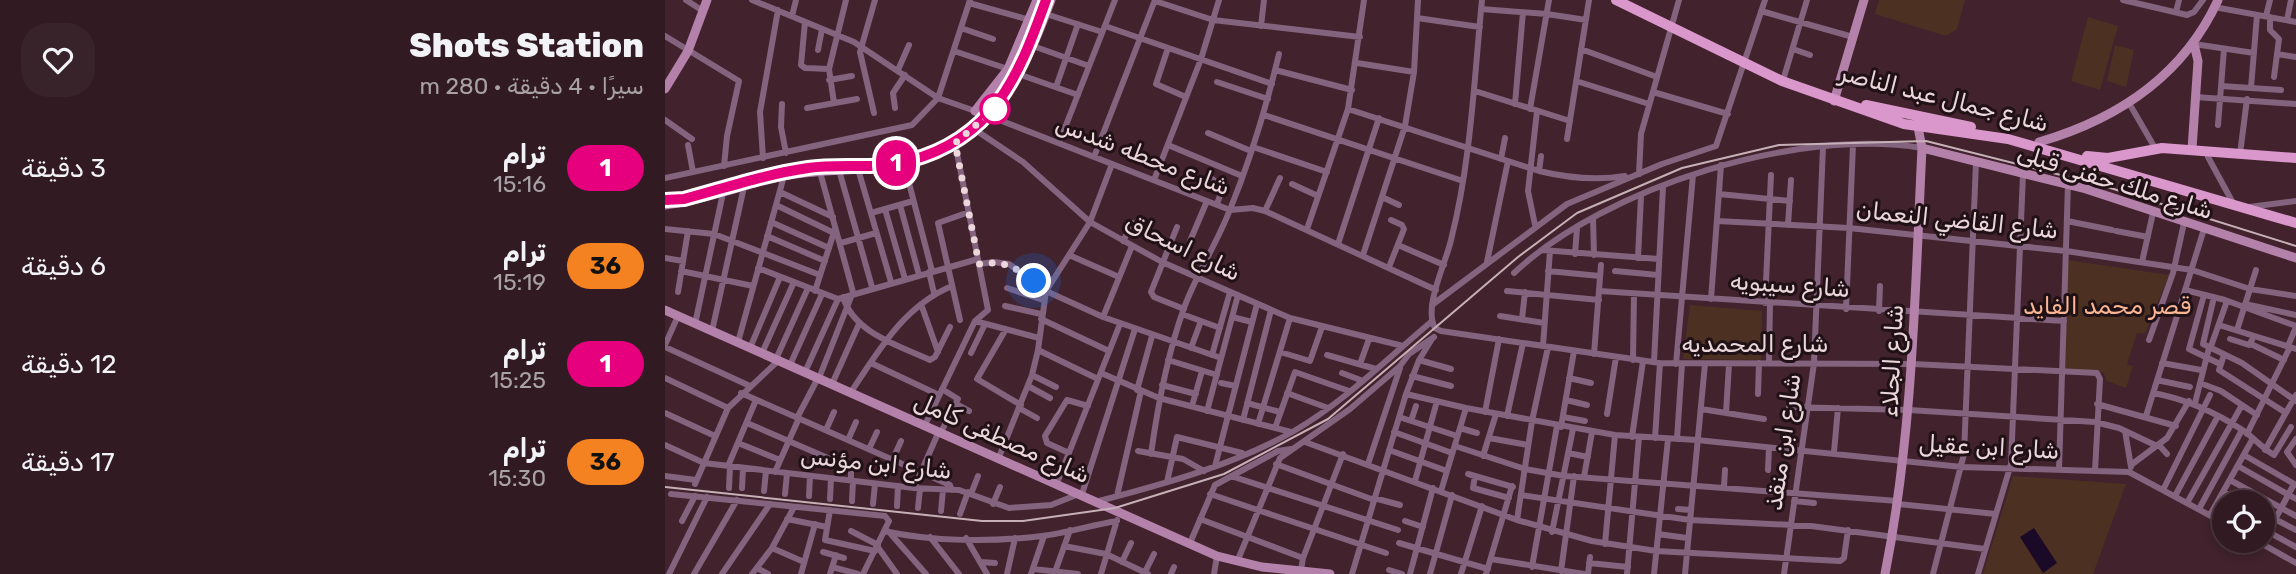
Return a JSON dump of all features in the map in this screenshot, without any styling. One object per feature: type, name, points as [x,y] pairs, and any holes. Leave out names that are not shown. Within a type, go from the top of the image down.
[{"type":"main road","name":"شارع جمال عبد الناصر","points":[[1617,0],[1745,62],[1835,98],[1935,130],[2008,139],[2296,223]]},
{"type":"main road","name":"شارع جمال عبد الناصر","points":[[1625,0],[1673,27]]},
{"type":"main road","name":"شارع جمال عبد الناصر","points":[[1745,62],[1835,98]]},
{"type":"main road","name":"شارع جمال عبد الناصر","points":[[1918,123],[1996,130],[2095,158],[2150,149],[2192,149],[2296,158]]},
{"type":"main road","name":"شارع جمال عبد الناصر","points":[[2150,149],[2296,164]]},
{"type":"main road","points":[[2123,172],[2130,154]]},
{"type":"street","points":[[686,0],[703,11]]},
{"type":"street","points":[[665,89],[688,51],[708,0]]},
{"type":"street","points":[[752,0],[861,46],[938,97],[989,116]]},
{"type":"street","points":[[792,16],[796,0]]},
{"type":"street","points":[[834,103],[829,69],[846,0]]},
{"type":"street","points":[[874,113],[861,46],[875,0]]},
{"type":"street","points":[[975,111],[1008,69],[1037,0]]},
{"type":"street","points":[[665,205],[784,176],[904,164],[955,143],[989,116],[1021,75],[1051,0]]},
{"type":"street","points":[[1059,144],[1115,0]]},
{"type":"street","points":[[1094,157],[1155,0],[1213,20],[1360,37]]},
{"type":"street","points":[[1154,180],[1201,59],[1219,0]]},
{"type":"street","points":[[1261,26],[1265,0]]},
{"type":"street","points":[[1307,229],[1348,109],[1357,63],[1364,0]]},
{"type":"street","points":[[1363,255],[1405,126],[1413,72],[1418,0]]},
{"type":"street","points":[[1098,501],[1203,471],[1291,432],[1363,381],[1431,321],[1432,305],[1463,181],[1475,91],[1482,0]]},
{"type":"street","points":[[1535,225],[1529,199],[1529,167],[1549,0]]},
{"type":"street","points":[[1567,139],[1589,0]]},
{"type":"street","points":[[1640,173],[1641,134],[1679,0]]},
{"type":"street","points":[[1432,305],[1535,225],[1567,204],[1640,173],[1711,149],[1719,141],[1765,0]]},
{"type":"street","points":[[1784,77],[1807,0]]},
{"type":"street","points":[[1835,98],[1864,0]]},
{"type":"street","points":[[2123,0],[2187,15],[2197,10],[2203,0]]},
{"type":"street","points":[[2176,12],[2179,0]]},
{"type":"street","points":[[2270,0],[2270,30],[2279,37],[2274,77]]},
{"type":"street","points":[[2287,20],[2291,0]]},
{"type":"street","points":[[665,178],[908,127],[921,119],[938,97],[969,1],[1030,20]]},
{"type":"street","points":[[2039,142],[2086,126],[2129,103],[2167,74],[2194,44],[2216,3],[2257,15],[2296,22]]},
{"type":"street","points":[[1481,9],[1586,20]]},
{"type":"street","points":[[763,158],[760,136],[762,100],[778,10]]},
{"type":"street","points":[[1761,11],[1853,37]]},
{"type":"street","points":[[1515,104],[1523,12]]},
{"type":"street","points":[[1046,14],[1140,38],[1272,84]]},
{"type":"street","points":[[2251,88],[2257,15]]},
{"type":"street","points":[[1417,18],[1479,27]]},
{"type":"street","points":[[806,22],[801,65],[804,68],[829,69]]},
{"type":"street","points":[[1056,87],[1079,24]]},
{"type":"street","points":[[961,28],[993,39]]},
{"type":"street","points":[[818,50],[822,29]]},
{"type":"street","points":[[665,36],[740,82],[727,136],[724,166]]},
{"type":"street","points":[[2194,44],[2254,53]]},
{"type":"street","points":[[2192,149],[2198,61],[2194,44]]},
{"type":"street","points":[[898,70],[909,45]]},
{"type":"street","points":[[1033,47],[1089,66]]},
{"type":"street","points":[[1168,48],[1156,83],[1187,97]]},
{"type":"street","points":[[1581,49],[1657,77]]},
{"type":"street","points":[[1793,49],[1809,55]]},
{"type":"street","points":[[2217,125],[2224,49]]},
{"type":"street","points":[[954,51],[1008,69]]},
{"type":"street","points":[[1151,454],[1159,398],[1173,342],[1183,312],[1230,210],[1264,115],[1279,54]]},
{"type":"street","points":[[2277,54],[2296,57]]},
{"type":"street","points":[[1357,63],[1413,72]]},
{"type":"street","points":[[1275,70],[1352,90]]},
{"type":"street","points":[[895,108],[893,93],[905,75]]},
{"type":"street","points":[[1021,75],[1078,95]]},
{"type":"street","points":[[829,80],[852,76]]},
{"type":"street","points":[[1576,81],[1650,104]]},
{"type":"street","points":[[1217,82],[1268,99]]},
{"type":"street","points":[[2221,86],[2281,90]]},
{"type":"street","points":[[1475,91],[1570,121]]},
{"type":"street","points":[[1653,92],[1728,114]]},
{"type":"street","points":[[2195,97],[2296,104]]},
{"type":"street","points":[[807,108],[857,99]]},
{"type":"street","points":[[2240,154],[2247,99]]},
{"type":"street","points":[[2129,103],[2150,149]]},
{"type":"street","points":[[782,104],[781,127],[786,153]]},
{"type":"street","points":[[1348,109],[1539,171],[1567,177],[1604,180],[1640,173]]},
{"type":"street","points":[[1264,115],[1463,181]]},
{"type":"street","name":"شارع محطه شدس","points":[[989,116],[1230,210],[1253,208],[1265,211],[1436,290]]},
{"type":"street","points":[[1338,244],[1379,118]]},
{"type":"street","points":[[665,120],[690,142],[693,172]]},
{"type":"street","name":"شارع الجلاء","points":[[1885,574],[1904,462],[1913,364],[1922,148],[1918,123]]},
{"type":"street","points":[[1514,273],[1542,250],[1593,218],[1640,196],[1721,165],[1770,153],[1823,147],[1903,145],[1922,148],[1935,130],[1946,124]]},
{"type":"street","name":"شارع اسحاق","points":[[974,129],[1023,162],[1090,222],[1162,262],[1290,318],[1403,346]]},
{"type":"street","points":[[1208,134],[1327,172]]},
{"type":"street","points":[[1487,262],[1504,160],[1505,138]]},
{"type":"street","points":[[925,425],[975,321],[985,314],[988,308],[955,143]]},
{"type":"street","points":[[1168,145],[1242,176]]},
{"type":"street","points":[[1846,309],[1853,145]]},
{"type":"street","name":"شارع ابن منقذ","points":[[1784,574],[1814,363],[1823,147]]},
{"type":"street","name":"شارع ملك حفنى قبلى","points":[[1922,148],[2068,184],[2296,258]]},
{"type":"street","points":[[1539,171],[1541,156]]},
{"type":"street","points":[[2208,157],[2233,203]]},
{"type":"street","points":[[1933,574],[1962,467],[1976,162]]},
{"type":"street","points":[[904,164],[934,293]]},
{"type":"street","points":[[999,457],[1032,375],[1046,290],[1090,222],[1112,164]]},
{"type":"street","points":[[1711,299],[1721,165]]},
{"type":"street","points":[[858,169],[891,282]]},
{"type":"street","points":[[839,170],[872,287]]},
{"type":"street","points":[[775,472],[847,312],[853,292],[820,172]]},
{"type":"street","points":[[1978,574],[2011,468],[2023,174]]},
{"type":"street","points":[[1677,439],[1682,297],[1693,175]]},
{"type":"street","points":[[1769,363],[1768,225],[1771,175]]},
{"type":"street","points":[[738,342],[784,176]]},
{"type":"street","points":[[1265,211],[1280,178]]},
{"type":"street","points":[[1212,179],[1223,187],[1217,204]]},
{"type":"street","points":[[1788,225],[1791,180]]},
{"type":"street","points":[[1291,184],[1318,196]]},
{"type":"street","points":[[2059,470],[2068,184]]},
{"type":"street","points":[[712,331],[744,187]]},
{"type":"street","points":[[1655,438],[1657,295],[1663,187]]},
{"type":"street","points":[[779,192],[833,217]]},
{"type":"street","points":[[695,324],[723,193]]},
{"type":"street","points":[[1719,194],[1790,201]]},
{"type":"street","points":[[1638,258],[1640,196]]},
{"type":"street","points":[[1382,197],[1399,205]]},
{"type":"street","points":[[871,213],[913,201]]},
{"type":"street","points":[[1191,241],[1207,201]]},
{"type":"street","points":[[2248,208],[2296,201]]},
{"type":"street","points":[[776,205],[835,230]]},
{"type":"street","points":[[900,205],[919,275]]},
{"type":"street","points":[[885,209],[905,279]]},
{"type":"street","points":[[960,320],[939,221],[969,212]]},
{"type":"street","points":[[2142,262],[2153,213]]},
{"type":"street","points":[[1593,218],[1594,255]]},
{"type":"street","points":[[1389,267],[1404,228],[1391,220]]},
{"type":"street","name":"شارع القاضي النعمان","points":[[1717,221],[1849,228],[2066,251],[2192,270],[2250,289],[2296,296]]},
{"type":"street","points":[[2067,221],[2148,237]]},
{"type":"street","points":[[771,222],[829,248]]},
{"type":"street","points":[[1123,241],[1133,223]]},
{"type":"street","points":[[2149,340],[2174,267],[2185,223]]},
{"type":"street","points":[[1177,227],[1151,289],[1154,297],[1220,328]]},
{"type":"street","points":[[1575,254],[1577,228]]},
{"type":"street","points":[[665,229],[714,234],[763,250],[820,275]]},
{"type":"street","points":[[2146,416],[2204,229]]},
{"type":"street","points":[[790,365],[804,333],[835,230]]},
{"type":"street","points":[[678,292],[688,231]]},
{"type":"street","points":[[841,243],[876,233]]},
{"type":"street","points":[[767,236],[825,261]]},
{"type":"street","points":[[1398,245],[1444,265]]},
{"type":"street","points":[[1103,317],[1132,246]]},
{"type":"street","points":[[1542,250],[1659,259]]},
{"type":"street","points":[[1517,520],[1545,347],[1544,323],[1550,251]]},
{"type":"street","points":[[1069,255],[1119,277]]},
{"type":"street","points":[[665,258],[683,261]]},
{"type":"street","points":[[805,372],[840,298],[853,292],[948,267],[979,262],[1009,264],[1046,290],[1103,317],[1221,358]]},
{"type":"street","points":[[1594,354],[1601,265]]},
{"type":"street","points":[[758,268],[840,298],[847,312],[859,324],[930,360],[938,352],[950,327]]},
{"type":"street","points":[[2237,330],[2256,270]]},
{"type":"street","points":[[681,271],[753,286]]},
{"type":"street","points":[[1548,271],[1600,276]]},
{"type":"street","points":[[1615,271],[1658,275]]},
{"type":"street","points":[[750,348],[780,277]]},
{"type":"street","points":[[762,353],[794,282]]},
{"type":"street","points":[[851,392],[907,314],[934,293],[953,286]]},
{"type":"street","points":[[1879,311],[1880,286]]},
{"type":"street","points":[[1007,288],[1043,300]]},
{"type":"street","points":[[1507,290],[1598,300]]},
{"type":"street","points":[[2185,290],[2245,307],[2296,326],[2291,347],[2247,435],[2199,509]]},
{"type":"street","points":[[665,476],[696,482],[728,408],[778,360],[815,291]]},
{"type":"street","name":"شارع سيبويه","points":[[1599,291],[1914,314],[2063,321]]},
{"type":"street","points":[[1212,355],[1230,292]]},
{"type":"street","points":[[1522,319],[1525,292]]},
{"type":"street","points":[[1633,360],[1634,293]]},
{"type":"street","points":[[1207,411],[1238,295]]},
{"type":"street","points":[[2204,295],[2189,349],[2220,364]]},
{"type":"street","points":[[2214,297],[2201,340],[2209,349],[2242,363],[2272,387],[2295,399],[2265,450]]},
{"type":"street","points":[[2132,469],[2158,445],[2192,402],[2227,302]]},
{"type":"street","points":[[921,304],[938,352]]},
{"type":"street","points":[[1215,466],[1257,304]]},
{"type":"street","points":[[1005,306],[1041,317],[1109,351]]},
{"type":"street","points":[[2245,307],[2296,315]]},
{"type":"street","name":"شارع مصطفى كامل","points":[[665,310],[1098,501],[1120,516],[1217,556],[1262,570],[1330,574]]},
{"type":"street","points":[[1243,420],[1271,310]]},
{"type":"street","points":[[678,316],[665,346],[750,386]]},
{"type":"street","points":[[1500,316],[1544,323]]},
{"type":"street","points":[[1232,317],[1252,323]]},
{"type":"street","points":[[1258,424],[1290,318]]},
{"type":"street","points":[[975,321],[1039,338]]},
{"type":"street","points":[[1191,348],[1201,321]]},
{"type":"street","points":[[1190,543],[1215,485],[1278,451],[1291,449],[1305,442],[1350,410],[1400,366],[1409,354],[1441,331],[1431,321]]},
{"type":"street","points":[[832,384],[859,324]]},
{"type":"street","points":[[971,353],[985,324]]},
{"type":"street","points":[[1058,483],[1120,324]]},
{"type":"street","points":[[2219,325],[2291,347]]},
{"type":"street","points":[[1280,352],[1310,361],[1322,327]]},
{"type":"street","points":[[1006,329],[996,351],[990,353],[977,377],[979,383],[1037,418]]},
{"type":"street","points":[[1082,494],[1135,329]]},
{"type":"street","name":"شارع المحمديه","points":[[1441,331],[1633,360],[1679,364],[1913,364],[2097,373],[2100,379],[2097,404]]},
{"type":"street","points":[[804,333],[819,340]]},
{"type":"street","points":[[1117,496],[1152,335]]},
{"type":"street","points":[[2251,344],[2254,335]]},
{"type":"street","points":[[1352,574],[1412,376],[1434,337]]},
{"type":"street","points":[[1351,376],[1369,339]]},
{"type":"street","points":[[1485,412],[1499,339]]},
{"type":"street","points":[[2230,339],[2251,344],[2284,360]]},
{"type":"street","points":[[1507,416],[1523,343]]},
{"type":"street","points":[[1038,350],[1159,398],[1291,432]]},
{"type":"street","points":[[1532,567],[1574,351]]},
{"type":"street","points":[[1327,355],[1376,369]]},
{"type":"street","points":[[2224,355],[2219,370],[2286,413]]},
{"type":"street","points":[[1434,365],[1437,356]]},
{"type":"street","points":[[1607,414],[1616,357]]},
{"type":"street","points":[[1168,360],[1217,375]]},
{"type":"street","points":[[1419,360],[1451,369]]},
{"type":"street","points":[[1491,559],[1542,571],[1586,574],[1590,560],[1627,571],[1635,480],[1635,437],[1643,361]]},
{"type":"street","points":[[871,363],[957,396],[956,404],[921,471],[917,488],[918,509]]},
{"type":"street","points":[[1758,394],[1759,363]]},
{"type":"street","points":[[2162,363],[2201,370]]},
{"type":"street","points":[[1685,574],[1705,364]]},
{"type":"street","points":[[1726,413],[1729,364]]},
{"type":"street","points":[[1368,464],[1400,366]]},
{"type":"street","points":[[1192,407],[1202,371]]},
{"type":"street","points":[[1275,428],[1294,373],[1349,391]]},
{"type":"street","points":[[1342,373],[1363,381]]},
{"type":"street","points":[[1032,375],[1056,387]]},
{"type":"street","points":[[1412,376],[1451,386]]},
{"type":"street","points":[[665,378],[728,408]]},
{"type":"street","points":[[1570,378],[1591,383]]},
{"type":"street","points":[[2157,380],[2190,387]]},
{"type":"street","points":[[1221,383],[1236,386]]},
{"type":"street","points":[[2200,383],[2232,398],[2257,415]]},
{"type":"street","points":[[2232,398],[2241,384]]},
{"type":"street","points":[[1162,385],[1196,394]]},
{"type":"street","points":[[1028,386],[1050,398]]},
{"type":"street","points":[[741,393],[921,471],[950,485],[952,490]]},
{"type":"street","points":[[1287,393],[1328,408]]},
{"type":"street","points":[[2153,393],[2192,402],[2205,408],[2265,450],[2275,454],[2291,427]]},
{"type":"street","name":"شارع ابن عقيل","points":[[1406,394],[1485,412],[1615,435],[1834,452],[1962,467],[2095,471],[2132,469],[2210,516]]},
{"type":"street","points":[[2163,490],[2210,395]]},
{"type":"street","points":[[729,488],[729,466],[756,400]]},
{"type":"street","points":[[1069,453],[1047,443],[1045,436],[1067,400],[1087,406]]},
{"type":"street","points":[[1566,400],[1587,405]]},
{"type":"street","points":[[1415,481],[1437,401]]},
{"type":"street","points":[[1247,403],[1280,412]]},
{"type":"street","points":[[956,404],[969,411]]},
{"type":"street","points":[[2095,471],[2097,404],[2175,426]]},
{"type":"street","points":[[2187,503],[2242,405]]},
{"type":"street","points":[[1411,421],[1416,406]]},
{"type":"street","points":[[1789,407],[1909,410],[2095,422],[2158,445],[2167,454]]},
{"type":"street","points":[[1441,491],[1466,408]]},
{"type":"street","points":[[1834,452],[1838,408]]},
{"type":"street","points":[[1701,409],[1764,419]]},
{"type":"street","points":[[826,430],[834,412]]},
{"type":"street","points":[[665,413],[715,436]]},
{"type":"street","points":[[1483,457],[1496,414]]},
{"type":"street","points":[[1399,416],[1457,436]]},
{"type":"street","points":[[2175,496],[2218,416]]},
{"type":"street","points":[[1563,417],[1585,421]]},
{"type":"street","points":[[848,440],[856,422]]},
{"type":"street","points":[[747,423],[851,467],[852,501]]},
{"type":"street","points":[[1460,428],[1477,433]]},
{"type":"street","points":[[1552,532],[1573,429]]},
{"type":"street","points":[[2125,431],[2132,469]]},
{"type":"street","points":[[869,449],[877,432]]},
{"type":"street","points":[[1394,432],[1425,444],[1525,465],[1548,474],[1796,491],[1996,514]]},
{"type":"street","points":[[1584,477],[1592,432]]},
{"type":"street","points":[[1605,544],[1615,435]]},
{"type":"street","points":[[2224,490],[2244,455],[2247,435]]},
{"type":"street","points":[[1167,482],[1178,437],[1244,453]]},
{"type":"street","points":[[1489,438],[1528,445]]},
{"type":"street","points":[[1654,574],[1668,439]]},
{"type":"street","points":[[2295,463],[2288,450],[2296,439]]},
{"type":"street","points":[[893,459],[901,441]]},
{"type":"street","points":[[1305,442],[1552,532],[1605,544],[1657,551],[1842,561],[1847,530]]},
{"type":"street","points":[[738,443],[780,460]]},
{"type":"street","name":"شارع ابن مؤنس","points":[[665,445],[704,463],[875,484],[952,490],[969,493],[1009,508],[1035,507],[1082,494]]},
{"type":"street","points":[[1768,470],[1769,448]]},
{"type":"street","points":[[1237,562],[1276,464],[1291,449]]},
{"type":"street","points":[[1389,450],[1447,471]]},
{"type":"street","points":[[1138,451],[1172,457],[1194,464],[1203,471]]},
{"type":"street","points":[[1568,453],[1588,457]]},
{"type":"street","points":[[1302,572],[1303,558],[1343,454]]},
{"type":"street","points":[[2244,455],[2295,484],[2275,519],[2296,530]]},
{"type":"street","points":[[1517,459],[1525,465]]},
{"type":"street","points":[[1276,464],[1331,485],[1400,505]]},
{"type":"street","points":[[2238,466],[2296,499]]},
{"type":"street","points":[[742,488],[743,468]]},
{"type":"street","points":[[764,491],[766,471]]},
{"type":"street","points":[[1724,487],[1725,471]]},
{"type":"street","points":[[785,494],[787,473]]},
{"type":"street","points":[[1509,498],[1472,487],[1472,475],[1512,486],[1544,500],[1570,505],[1690,520],[1791,524],[1847,530],[1986,550]]},
{"type":"street","points":[[809,496],[810,476]]},
{"type":"street","points":[[960,514],[978,476]]},
{"type":"street","points":[[1231,476],[1398,530]]},
{"type":"street","points":[[1561,571],[1574,477]]},
{"type":"street","points":[[830,499],[831,479]]},
{"type":"street","points":[[1767,481],[1767,489]]},
{"type":"street","points":[[2229,481],[2296,516]]},
{"type":"street","points":[[873,504],[875,484]]},
{"type":"street","points":[[897,506],[898,486]]},
{"type":"street","points":[[1399,544],[1464,562],[1487,572],[1512,486]]},
{"type":"street","points":[[993,504],[1000,488]]},
{"type":"street","points":[[1410,574],[1433,488]]},
{"type":"street","points":[[941,511],[943,490]]},
{"type":"street","points":[[671,494],[885,516],[889,521],[864,573],[831,571],[835,555]]},
{"type":"street","points":[[1210,494],[1386,553]]},
{"type":"street","points":[[1430,574],[1452,495]]},
{"type":"street","points":[[681,521],[695,496]]},
{"type":"street","points":[[669,574],[707,497]]},
{"type":"street","points":[[695,574],[737,500]]},
{"type":"street","points":[[1794,501],[1814,503]]},
{"type":"street","points":[[722,574],[770,504]]},
{"type":"street","points":[[1461,574],[1482,506]]},
{"type":"street","points":[[768,574],[755,571],[772,548],[795,507]]},
{"type":"street","points":[[1678,509],[1691,510]]},
{"type":"street","points":[[830,510],[825,540],[876,547]]},
{"type":"street","points":[[2210,516],[2212,512]]},
{"type":"street","points":[[886,532],[930,537],[1016,538],[1044,536],[1120,516]]},
{"type":"street","points":[[1101,574],[1120,516]]},
{"type":"street","points":[[787,519],[827,527]]},
{"type":"street","points":[[1200,519],[1303,558]]},
{"type":"street","points":[[1405,521],[1423,527]]},
{"type":"street","points":[[800,574],[815,524]]},
{"type":"street","points":[[1055,572],[1070,530]]},
{"type":"street","points":[[851,531],[876,547],[897,574]]},
{"type":"street","points":[[886,532],[926,574]]},
{"type":"street","points":[[1658,534],[1688,538]]},
{"type":"street","points":[[1044,536],[1032,572],[1078,574]]},
{"type":"street","points":[[2275,536],[2296,547]]},
{"type":"street","points":[[930,537],[960,574]]},
{"type":"street","points":[[966,538],[987,574]]},
{"type":"street","points":[[1007,574],[1016,538]]},
{"type":"street","points":[[1122,562],[1131,543]]},
{"type":"street","points":[[1064,546],[1106,554],[1147,573],[1154,554]]},
{"type":"street","points":[[772,548],[804,562]]},
{"type":"street","points":[[2275,551],[2296,563]]},
{"type":"street","points":[[823,552],[844,558]]},
{"type":"street","points":[[1215,574],[1217,556]]},
{"type":"street","points":[[981,562],[995,563]]},
{"type":"street","points":[[1517,574],[1520,565]]},
{"type":"street","points":[[1389,570],[1402,574]]},
{"type":"green space","points":[[1879,0],[1965,0],[1957,29],[1946,36],[1875,14]]},
{"type":"green space","points":[[2088,17],[2118,26],[2100,90],[2071,81]]},
{"type":"green space","points":[[2115,45],[2134,50],[2126,87],[2107,81]]},
{"type":"green space","name":"قصر محمد الفايد","points":[[2068,260],[2169,275],[2145,334],[2137,333],[2127,364],[2133,366],[2126,388],[2107,381],[2103,372],[2065,368]]},
{"type":"green space","points":[[1690,305],[1762,311],[1761,360],[1683,359]]},
{"type":"green space","points":[[2013,476],[2126,484],[2093,574],[1983,574]]},
{"type":"shaded area","points":[[2034,528],[2057,563],[2043,573],[2020,537]]},
{"type":"railway","points":[[665,487],[982,521],[1023,521],[1115,508],[1224,474],[1328,419],[1518,257],[1577,213],[1682,168],[1779,145],[1926,141],[2104,186],[2296,246]]},
{"type":"tram line","name":"1","points":[[665,200],[684,199],[807,168],[883,165],[909,161],[941,148],[964,134],[995,109],[1003,98],[1024,60],[1046,0]]},
{"type":"route","points":[[995,109],[955,143],[979,264],[1009,264],[1034,281]]}]
